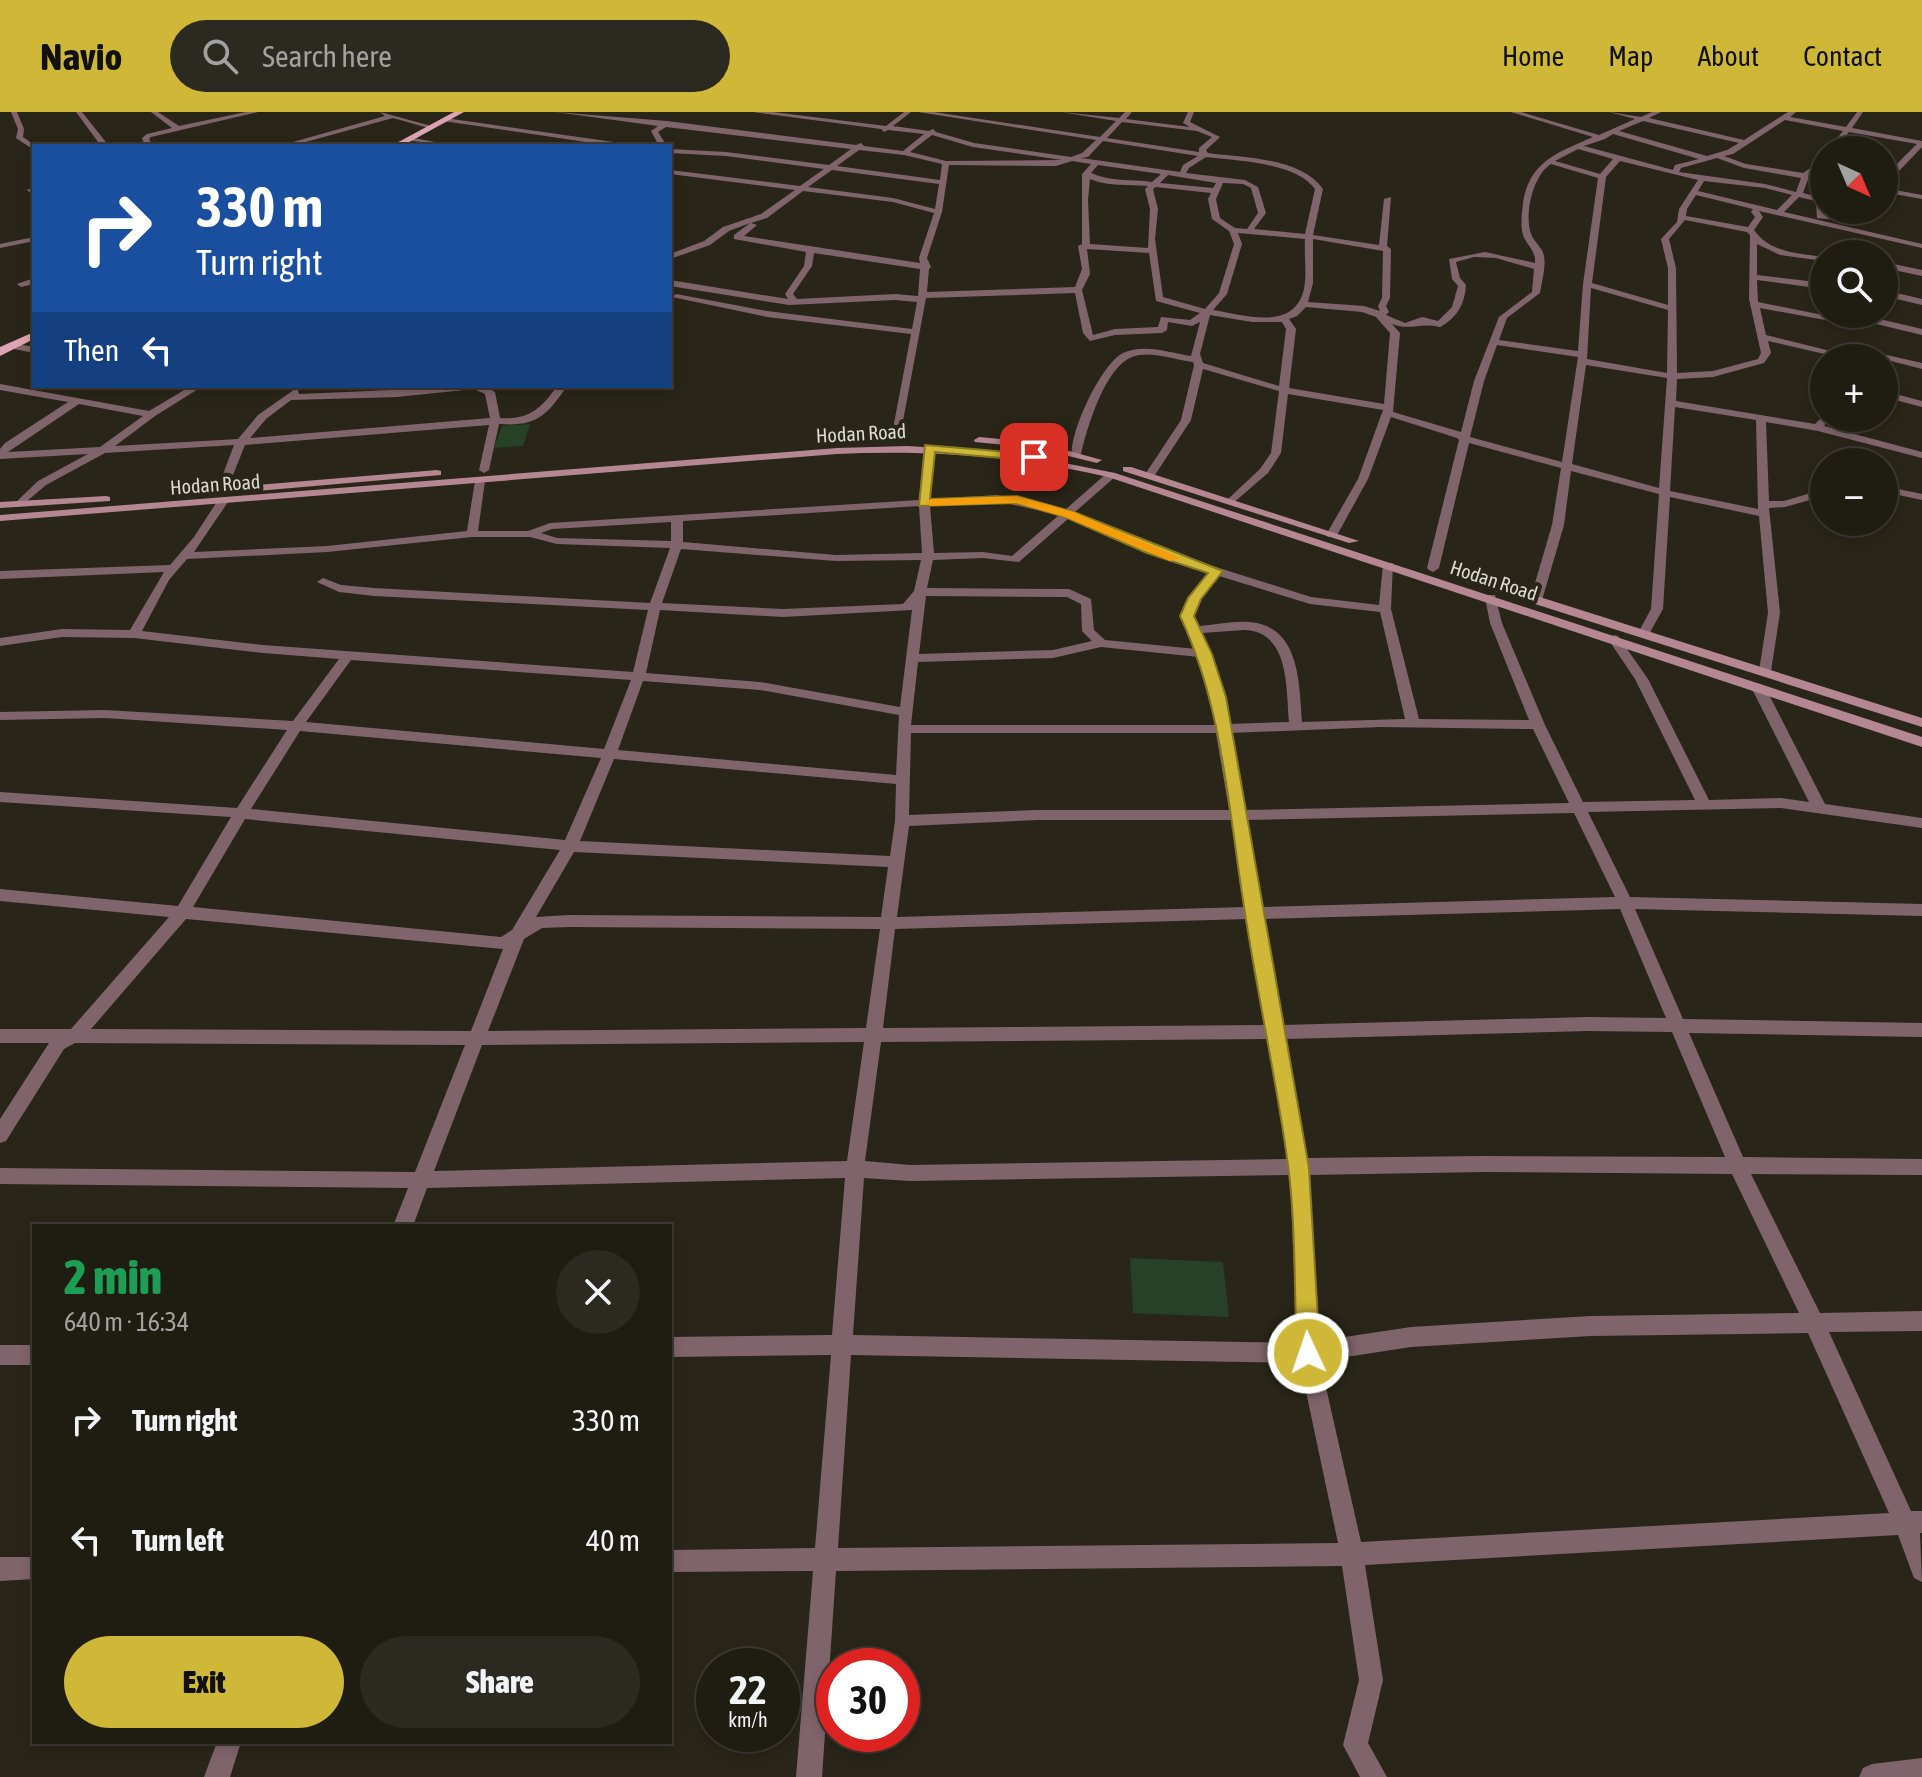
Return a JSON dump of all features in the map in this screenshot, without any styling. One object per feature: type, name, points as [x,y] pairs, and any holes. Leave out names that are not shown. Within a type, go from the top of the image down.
[{"type":"main road","points":[[399,144],[460,112]]},
{"type":"main road","points":[[0,352],[32,336]]},
{"type":"main road","name":"Hodan Road","points":[[0,518],[895,437],[1011,443],[1076,454],[1232,501],[1922,723]]},
{"type":"main road","name":"Hodan Road","points":[[482,475],[837,451],[929,448],[1034,457],[1111,475],[1922,742]]},
{"type":"main road","name":"Hodan Road","points":[[0,505],[222,496]]},
{"type":"street","points":[[0,116],[17,112],[21,129],[19,138],[32,147]]},
{"type":"street","points":[[79,112],[83,121],[93,125],[104,144]]},
{"type":"street","points":[[154,112],[177,128]]},
{"type":"street","points":[[149,144],[147,136],[233,114],[255,112]]},
{"type":"street","points":[[382,112],[432,127]]},
{"type":"street","points":[[558,112],[904,153],[946,163],[1045,165],[1085,155],[1129,112]]},
{"type":"street","points":[[620,129],[655,112]]},
{"type":"street","points":[[756,112],[931,133],[973,145],[1245,182],[1254,187],[1262,213],[1249,231]]},
{"type":"street","points":[[908,112],[797,189],[737,237],[927,267]]},
{"type":"street","points":[[921,112],[1279,167],[1316,183],[1317,207],[1308,237],[1310,267],[1305,304],[1300,312],[1285,320],[1207,312],[1159,299],[1151,225],[1154,209],[1149,189],[1166,173]]},
{"type":"street","points":[[904,153],[961,112]]},
{"type":"street","points":[[1064,112],[1194,130],[1217,137],[1202,150],[1205,154]]},
{"type":"street","points":[[1191,112],[1185,120],[1194,130]]},
{"type":"street","points":[[1514,112],[1603,138]]},
{"type":"street","points":[[1612,112],[1744,142]]},
{"type":"street","points":[[1433,568],[1462,437],[1503,317],[1536,293],[1540,255],[1527,234],[1525,217],[1528,196],[1537,174],[1548,161],[1658,112]]},
{"type":"street","points":[[1843,136],[1860,112]]},
{"type":"street","points":[[1720,157],[1790,115],[1922,143]]},
{"type":"street","points":[[290,144],[392,116]]},
{"type":"street","points":[[445,120],[592,144],[608,136]]},
{"type":"street","points":[[662,144],[654,131],[667,123]]},
{"type":"street","points":[[1614,132],[1705,158]]},
{"type":"street","points":[[408,139],[435,144]]},
{"type":"street","points":[[1898,168],[1922,143]]},
{"type":"street","points":[[1579,147],[1702,179],[1810,197]]},
{"type":"street","points":[[672,151],[941,182]]},
{"type":"street","points":[[1182,175],[1186,167],[1205,154]]},
{"type":"street","points":[[1675,173],[1678,167],[1705,158],[1720,157],[1744,166],[1810,176]]},
{"type":"street","points":[[1536,600],[1558,525],[1582,358],[1587,284],[1602,177],[1618,158]]},
{"type":"street","points":[[1548,161],[1602,177]]},
{"type":"street","points":[[895,437],[924,295],[927,267],[923,258],[938,212],[946,163]]},
{"type":"street","points":[[1082,246],[1086,245],[1087,176],[1096,163]]},
{"type":"street","points":[[672,172],[893,200],[938,212]]},
{"type":"street","points":[[1778,213],[1799,193],[1810,172]]},
{"type":"street","points":[[1087,176],[1106,183],[1152,183],[1217,191]]},
{"type":"street","points":[[1685,218],[1683,209],[1702,179]]},
{"type":"street","points":[[1220,181],[1212,199],[1217,223],[1233,230],[1383,246]]},
{"type":"street","points":[[1692,192],[1894,240]]},
{"type":"street","points":[[1898,193],[1922,197]]},
{"type":"street","points":[[1379,315],[1385,312],[1382,306],[1388,260],[1383,246],[1388,199]]},
{"type":"street","points":[[1494,342],[1672,379],[1708,376],[1761,361],[1766,353],[1754,304],[1752,277],[1752,233],[1759,217],[1755,212],[1757,208]]},
{"type":"street","points":[[672,256],[701,246],[726,229],[767,214]]},
{"type":"street","points":[[1685,218],[1752,233],[1758,243],[1778,253],[1810,257]]},
{"type":"street","points":[[1644,633],[1657,609],[1671,403],[1672,268],[1665,239],[1685,218]]},
{"type":"street","points":[[1851,230],[1853,224]]},
{"type":"street","points":[[1078,290],[1084,302],[1087,334],[1095,339],[1115,332],[1162,330],[1164,319],[1192,323],[1207,312],[1225,290],[1238,244],[1233,230]]},
{"type":"street","points":[[0,246],[32,239]]},
{"type":"street","points":[[1898,241],[1922,246]]},
{"type":"street","points":[[1082,246],[1154,251]]},
{"type":"street","points":[[1078,290],[1085,280],[1087,261],[1082,246]]},
{"type":"street","points":[[793,300],[789,294],[808,266],[810,250]]},
{"type":"street","points":[[1305,304],[1364,309],[1405,326],[1422,320],[1440,324],[1457,309],[1462,296],[1462,285],[1456,279],[1452,261],[1468,254],[1506,256],[1540,268]]},
{"type":"street","points":[[1898,266],[1922,273]]},
{"type":"street","points":[[1752,277],[1810,284]]},
{"type":"street","points":[[21,284],[32,281]]},
{"type":"street","points":[[672,283],[715,288],[776,301],[824,302],[895,297],[919,300],[924,295],[1078,290]]},
{"type":"street","points":[[1587,284],[1670,308]]},
{"type":"street","points":[[1898,296],[1922,302]]},
{"type":"street","points":[[676,297],[767,314],[915,332]]},
{"type":"street","points":[[1754,304],[1810,311]]},
{"type":"street","points":[[1149,476],[1186,420],[1207,312]]},
{"type":"street","points":[[1332,535],[1363,479],[1388,410],[1395,333],[1379,315]]},
{"type":"street","points":[[1232,501],[1264,471],[1276,453],[1291,329],[1285,320]]},
{"type":"street","points":[[1898,326],[1922,332]]},
{"type":"street","points":[[1762,337],[1810,346]]},
{"type":"street","points":[[12,346],[32,350]]},
{"type":"street","points":[[1076,454],[1090,412],[1113,367],[1124,356],[1138,353],[1197,363],[1284,390],[1388,410],[1462,437],[1666,493],[1764,509],[1810,496]]},
{"type":"street","points":[[1898,362],[1922,366]]},
{"type":"street","points":[[0,387],[151,414]]},
{"type":"street","points":[[20,504],[42,483],[103,450],[151,414],[195,388]]},
{"type":"street","points":[[134,634],[222,496],[241,442],[262,417],[299,388]]},
{"type":"street","points":[[290,397],[397,394],[455,388]]},
{"type":"street","points":[[472,534],[495,421],[490,392],[479,388]]},
{"type":"street","points":[[77,401],[9,445],[0,456],[534,420],[543,415],[561,388]]},
{"type":"street","points":[[1898,398],[1922,404]]},
{"type":"street","points":[[1671,403],[1761,418],[1810,422]]},
{"type":"street","points":[[1761,418],[1764,509],[1774,613],[1765,671]]},
{"type":"street","points":[[1850,432],[1922,455]]},
{"type":"street","points":[[809,1777],[828,1559],[840,1345],[855,1169],[902,821],[904,729],[920,592],[928,556],[924,503],[929,448]]},
{"type":"street","points":[[185,556],[327,549],[472,534],[530,534],[557,541],[677,545],[836,558],[983,555],[1015,560],[1111,475]]},
{"type":"street","points":[[1898,492],[1922,497]]},
{"type":"street","points":[[530,534],[550,526],[997,498],[1070,514],[1152,550],[1310,600],[1385,609]]},
{"type":"street","points":[[404,1224],[517,935],[570,846],[610,752],[638,678],[655,606],[677,545],[677,519]]},
{"type":"street","points":[[1389,565],[1385,609],[1413,722]]},
{"type":"street","points":[[0,575],[174,568]]},
{"type":"street","points":[[1216,571],[1195,598],[1187,616],[1205,654],[1219,697],[1222,729],[1240,815],[1299,1168],[1308,1353],[1352,1554],[1371,1680],[1355,1745],[1374,1777]]},
{"type":"street","points":[[323,582],[339,588],[374,592],[847,612],[907,608],[920,592]]},
{"type":"street","points":[[920,592],[1069,593],[1087,602],[1088,631],[1101,643]]},
{"type":"street","points":[[1491,598],[1496,623],[1538,725],[1625,903],[1737,1165],[1913,1522],[1922,1570]]},
{"type":"street","points":[[1194,630],[1255,626],[1277,637],[1286,650],[1296,725]]},
{"type":"street","points":[[0,642],[62,633],[134,634],[786,689],[906,712]]},
{"type":"street","points":[[1614,639],[1641,679],[1705,805]]},
{"type":"street","points":[[914,658],[1053,654],[1101,643],[1205,654]]},
{"type":"street","points":[[0,1135],[58,1044],[76,1035],[182,913],[296,726],[349,654]]},
{"type":"street","points":[[1758,687],[1820,809]]},
{"type":"street","points":[[0,716],[105,714],[296,726],[902,780]]},
{"type":"street","points":[[904,729],[1222,729],[1413,722],[1538,725]]},
{"type":"street","points":[[0,797],[241,813],[570,846],[895,862]]},
{"type":"street","points":[[902,821],[1037,815],[1240,815],[1781,803],[1922,823]]},
{"type":"street","points":[[0,895],[503,943],[539,922],[569,921],[888,923],[1625,903],[1922,910]]},
{"type":"street","points":[[0,1036],[478,1038],[1277,1032],[1497,1025],[1922,1030]]},
{"type":"street","points":[[0,1176],[421,1180],[855,1169],[910,1173],[1496,1163],[1922,1167]]},
{"type":"street","points":[[672,1347],[840,1345],[1308,1353],[1411,1337],[1591,1326],[1922,1321]]},
{"type":"street","points":[[0,1355],[32,1355]]},
{"type":"street","points":[[672,1561],[1352,1554],[1913,1522]]},
{"type":"street","points":[[0,1569],[32,1568]]},
{"type":"street","points":[[217,1777],[228,1744]]},
{"type":"street","points":[[1872,1777],[1922,1771]]},
{"type":"green space","points":[[530,424],[523,446],[494,448],[502,426]]},
{"type":"green space","points":[[1130,1258],[1223,1262],[1229,1317],[1133,1313]]},
{"type":"slow traffic","points":[[931,503],[997,498],[1017,500],[1070,514],[1175,558]]},
{"type":"route","points":[[1034,457],[929,448],[924,503],[997,498],[1017,500],[1070,514],[1152,550],[1216,571],[1195,598],[1187,616],[1205,654],[1219,697],[1222,729],[1277,1032],[1299,1168],[1308,1353]]}]
